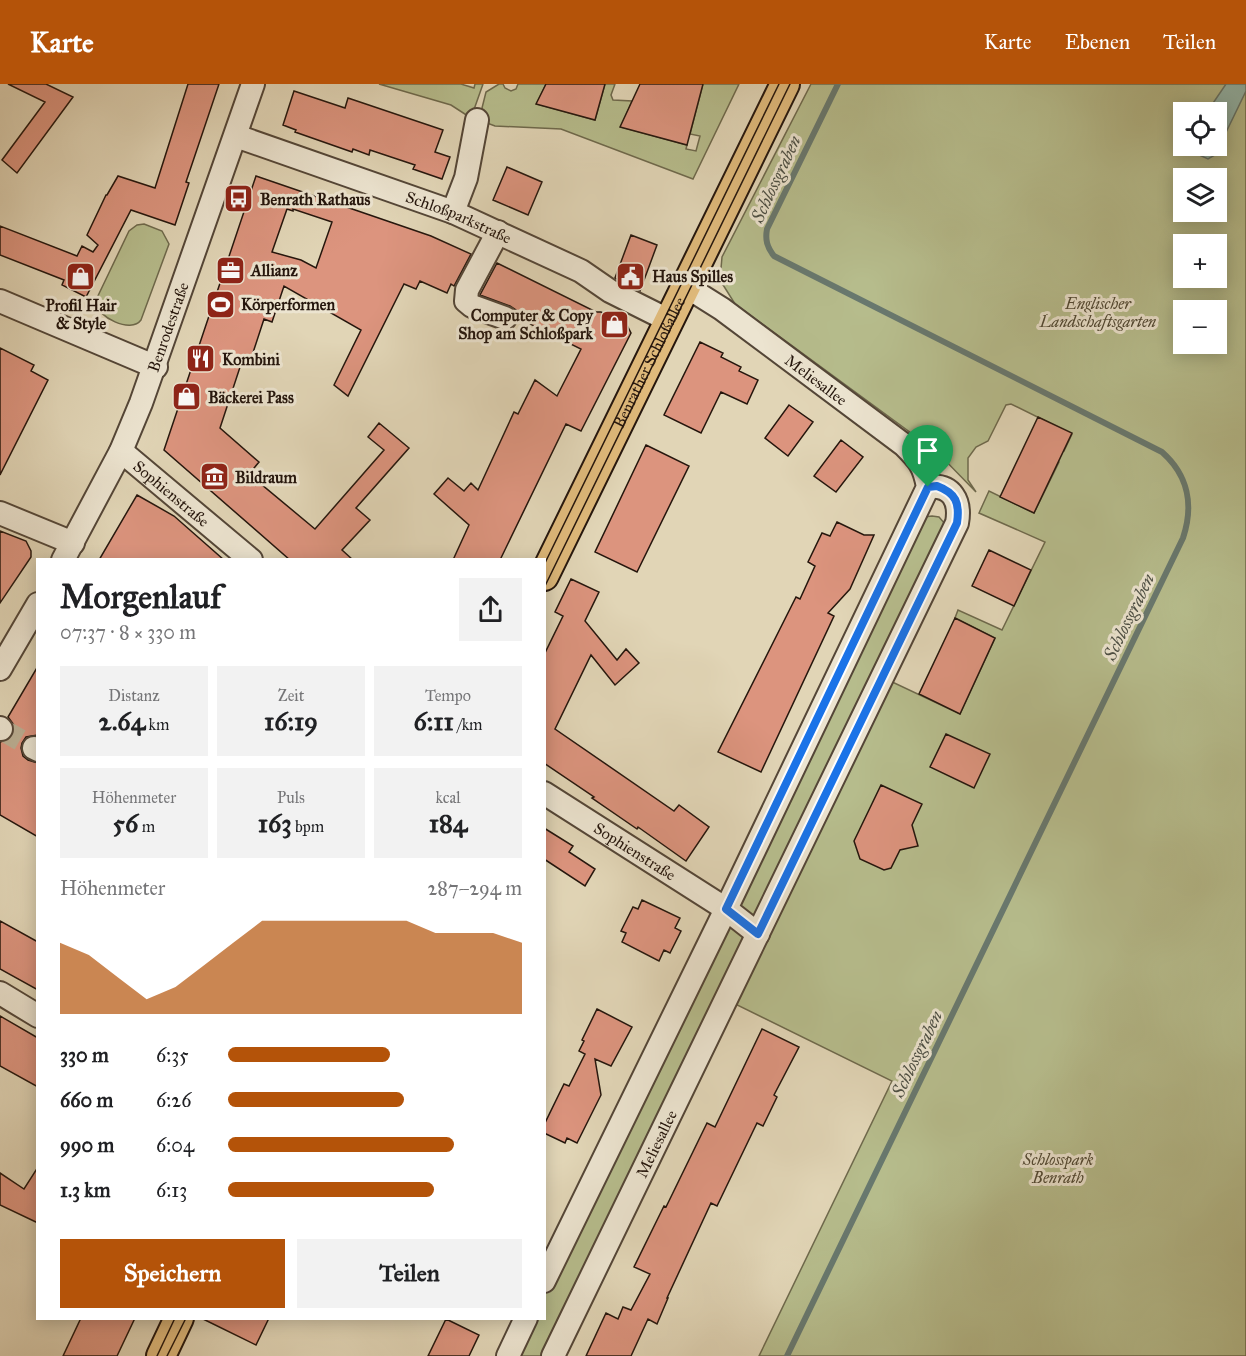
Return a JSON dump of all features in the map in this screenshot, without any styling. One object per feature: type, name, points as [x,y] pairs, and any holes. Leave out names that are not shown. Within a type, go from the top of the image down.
[{"type":"main road","name":"Benrather Schloßallee","points":[[546,572],[785,84]]},
{"type":"main road","points":[[161,1356],[178,1320]]},
{"type":"street","name":"Benrodestraße","points":[[68,551],[121,451],[156,367],[253,84]]},
{"type":"street","points":[[453,212],[466,178],[477,120]]},
{"type":"street","name":"Schloßparkstraße","points":[[236,136],[453,212],[581,271],[610,291],[670,321]]},
{"type":"street","points":[[498,232],[467,290],[466,301],[472,306],[505,318]]},
{"type":"street","name":"Meliesallee","points":[[553,1356],[957,523],[959,509],[957,502],[947,490],[937,486],[928,487],[920,462],[903,446],[722,309],[687,287]]},
{"type":"street","points":[[0,301],[156,367]]},
{"type":"street","name":"Sophienstraße","points":[[121,451],[249,558]]},
{"type":"street","points":[[546,1277],[726,909],[928,487]]},
{"type":"street","points":[[0,513],[68,551]]},
{"type":"street","points":[[0,669],[36,607]]},
{"type":"street","name":"Sophienstraße","points":[[546,794],[726,909]]},
{"type":"street","points":[[726,909],[758,934]]},
{"type":"street","points":[[0,993],[36,1015]]},
{"type":"street","points":[[508,1356],[525,1320]]},
{"type":"green space","points":[[379,84],[461,84],[474,88],[475,84],[483,84],[471,118],[451,105]]},
{"type":"green space","points":[[503,84],[511,91],[516,89],[518,84],[546,84],[537,104],[595,120],[605,84],[615,84],[611,95],[613,100],[632,101],[621,127],[687,145],[686,149],[696,151],[700,136],[690,134],[703,84],[739,84],[693,179],[561,129],[495,126],[479,120],[486,92]]},
{"type":"green space","name":"Schlosspark Benrath","points":[[811,84],[1246,84],[1246,1356],[759,1356],[892,1081],[729,1001],[886,679],[960,714],[995,638],[955,618],[958,610],[1002,630],[1045,542],[979,513],[989,491],[1034,513],[1059,462],[1035,450],[1040,439],[1064,451],[1072,434],[1011,404],[1006,405],[988,441],[976,447],[968,458],[968,480],[976,492],[937,452],[735,304],[720,280],[722,257]]},
{"type":"green space","points":[[144,224],[162,231],[169,244],[141,320],[130,325],[115,322],[97,308],[95,302],[129,231],[137,225]]},
{"type":"green space","points":[[924,517],[939,517],[946,525],[546,1356],[513,1356],[531,1320],[546,1320],[546,1290]]},
{"type":"water","points":[[1226,84],[1246,84],[1246,91],[1227,130],[1227,102],[1214,102]]},
{"type":"building","points":[[8,84],[46,84],[73,97],[17,173],[2,160],[45,102]]},
{"type":"building","points":[[188,84],[219,84],[186,182],[189,183],[175,225],[131,210],[86,297],[62,285],[64,280],[0,255],[0,226],[77,256],[82,246],[93,252],[98,245],[87,235],[118,176],[155,188]]},
{"type":"building","points":[[546,84],[605,84],[595,120],[536,104]]},
{"type":"building","points":[[640,84],[703,84],[687,145],[620,127]]},
{"type":"building","points":[[294,91],[345,108],[348,98],[443,130],[435,152],[450,157],[442,179],[413,169],[415,165],[370,150],[369,155],[353,149],[352,152],[295,132],[296,130],[283,125]]},
{"type":"building","points":[[507,167],[542,182],[528,215],[493,200]]},
{"type":"building","points":[[256,176],[431,236],[471,254],[454,286],[451,284],[447,293],[420,281],[416,289],[404,284],[348,396],[334,385],[361,330],[284,286],[272,322],[264,319],[249,365],[242,361],[220,428],[259,462],[249,474],[315,529],[384,450],[368,437],[379,423],[409,448],[356,508],[370,520],[342,550],[351,558],[288,558],[164,450]],"holes":[[[287,209],[293,211],[293,209],[332,222],[316,268],[301,260],[272,252]]]},
{"type":"building","points":[[631,235],[657,245],[640,291],[615,278]]},
{"type":"building","points":[[497,263],[627,325],[631,333],[581,431],[566,424],[501,558],[454,558],[469,525],[434,494],[448,478],[464,491],[471,483],[478,490],[514,412],[518,414],[535,380],[557,396],[581,349],[518,318],[516,310],[510,306],[480,295]]},
{"type":"building","points":[[700,342],[723,353],[721,357],[741,367],[739,371],[758,380],[747,404],[721,392],[701,433],[664,415]]},
{"type":"building","points":[[0,348],[34,365],[31,371],[48,380],[0,475]]},
{"type":"building","points":[[789,405],[813,422],[788,456],[765,438]]},
{"type":"building","points":[[1038,417],[1072,433],[1034,513],[1000,497]]},
{"type":"building","points":[[841,440],[863,457],[836,492],[814,476]]},
{"type":"building","points":[[646,445],[689,466],[637,572],[595,552]]},
{"type":"building","points":[[137,495],[174,516],[222,558],[100,558]]},
{"type":"building","points":[[837,522],[864,535],[874,535],[850,589],[828,613],[834,616],[761,772],[718,752],[796,597],[800,599],[815,566],[808,562],[822,533],[830,536]]},
{"type":"building","points":[[0,531],[26,541],[31,557],[0,603]]},
{"type":"building","points":[[989,550],[1031,570],[1014,606],[972,586]]},
{"type":"building","points":[[571,579],[599,592],[585,621],[617,660],[626,649],[639,663],[615,685],[591,655],[555,729],[674,811],[679,805],[709,827],[686,861],[546,764],[546,651],[563,616],[555,612]]},
{"type":"building","points":[[955,618],[995,638],[960,714],[919,694]]},
{"type":"building","points":[[36,669],[36,735],[26,737],[21,748],[23,756],[36,762],[36,836],[0,815],[0,742],[10,739],[14,733],[14,725],[8,717]]},
{"type":"building","points":[[946,734],[990,754],[974,788],[930,767]]},
{"type":"building","points":[[881,785],[922,804],[912,825],[918,846],[900,850],[891,868],[884,870],[860,859],[854,841]]},
{"type":"building","points":[[546,829],[573,846],[569,852],[595,869],[585,886],[546,860]]},
{"type":"building","points":[[642,900],[680,918],[675,928],[681,931],[670,953],[664,950],[659,961],[622,942],[626,933],[621,931],[633,907],[638,909]]},
{"type":"building","points":[[0,921],[36,941],[36,989],[0,969]]},
{"type":"building","points":[[597,1009],[632,1027],[611,1066],[595,1059],[601,1095],[577,1143],[567,1138],[565,1143],[546,1134],[546,1121],[564,1084],[569,1086],[585,1054],[579,1051],[584,1041],[582,1040]]},
{"type":"building","points":[[0,1016],[36,1037],[36,1086],[0,1066]]},
{"type":"building","points":[[762,1029],[799,1047],[774,1095],[777,1097],[763,1126],[757,1123],[717,1206],[711,1203],[657,1324],[648,1319],[631,1356],[586,1356],[606,1313],[618,1319],[623,1307],[631,1310],[650,1274],[634,1267],[707,1123],[715,1127]]},
{"type":"building","points":[[36,1170],[36,1222],[0,1205],[0,1173],[24,1189]]},
{"type":"building","points":[[80,1320],[134,1320],[117,1356],[63,1356]]},
{"type":"building","points":[[205,1320],[268,1320],[256,1345]]},
{"type":"building","points":[[446,1320],[479,1335],[469,1356],[428,1356]]},
{"type":"waterway","name":"Schlossgraben","points":[[787,1356],[1183,538],[1188,514],[1183,481],[1178,470],[1162,452],[774,256],[767,243],[767,229],[838,84]]},
{"type":"tunnel","points":[[1,729],[34,748]]},
{"type":"tram line","points":[[546,561],[779,84]]},
{"type":"tram line","points":[[546,584],[790,84]]},
{"type":"tram line","points":[[157,1356],[174,1320]]},
{"type":"tram line","points":[[167,1356],[185,1320]]},
{"type":"place","name":"Benrath Rathaus","points":[[239,199]]},
{"type":"place","name":"Allianz","points":[[230,270]]},
{"type":"place","name":"Haus Spilles","points":[[631,276]]},
{"type":"place","name":"Profil Hair & Style","points":[[81,277]]},
{"type":"place","name":"Körperformen","points":[[220,304]]},
{"type":"place","name":"Computer & Copy Shop am Schloßpark","points":[[614,324]]},
{"type":"place","name":"Kombini","points":[[201,359]]},
{"type":"place","name":"Bäckerei Pass","points":[[187,397]]},
{"type":"place","name":"Bildraum","points":[[214,477]]},
{"type":"route","points":[[937,486],[950,493],[959,509],[957,523],[758,934],[726,909],[928,487],[937,486]]},
{"type":"park label","name":"Englischer Landschaftsgarten","points":[[1098,312]]}]
